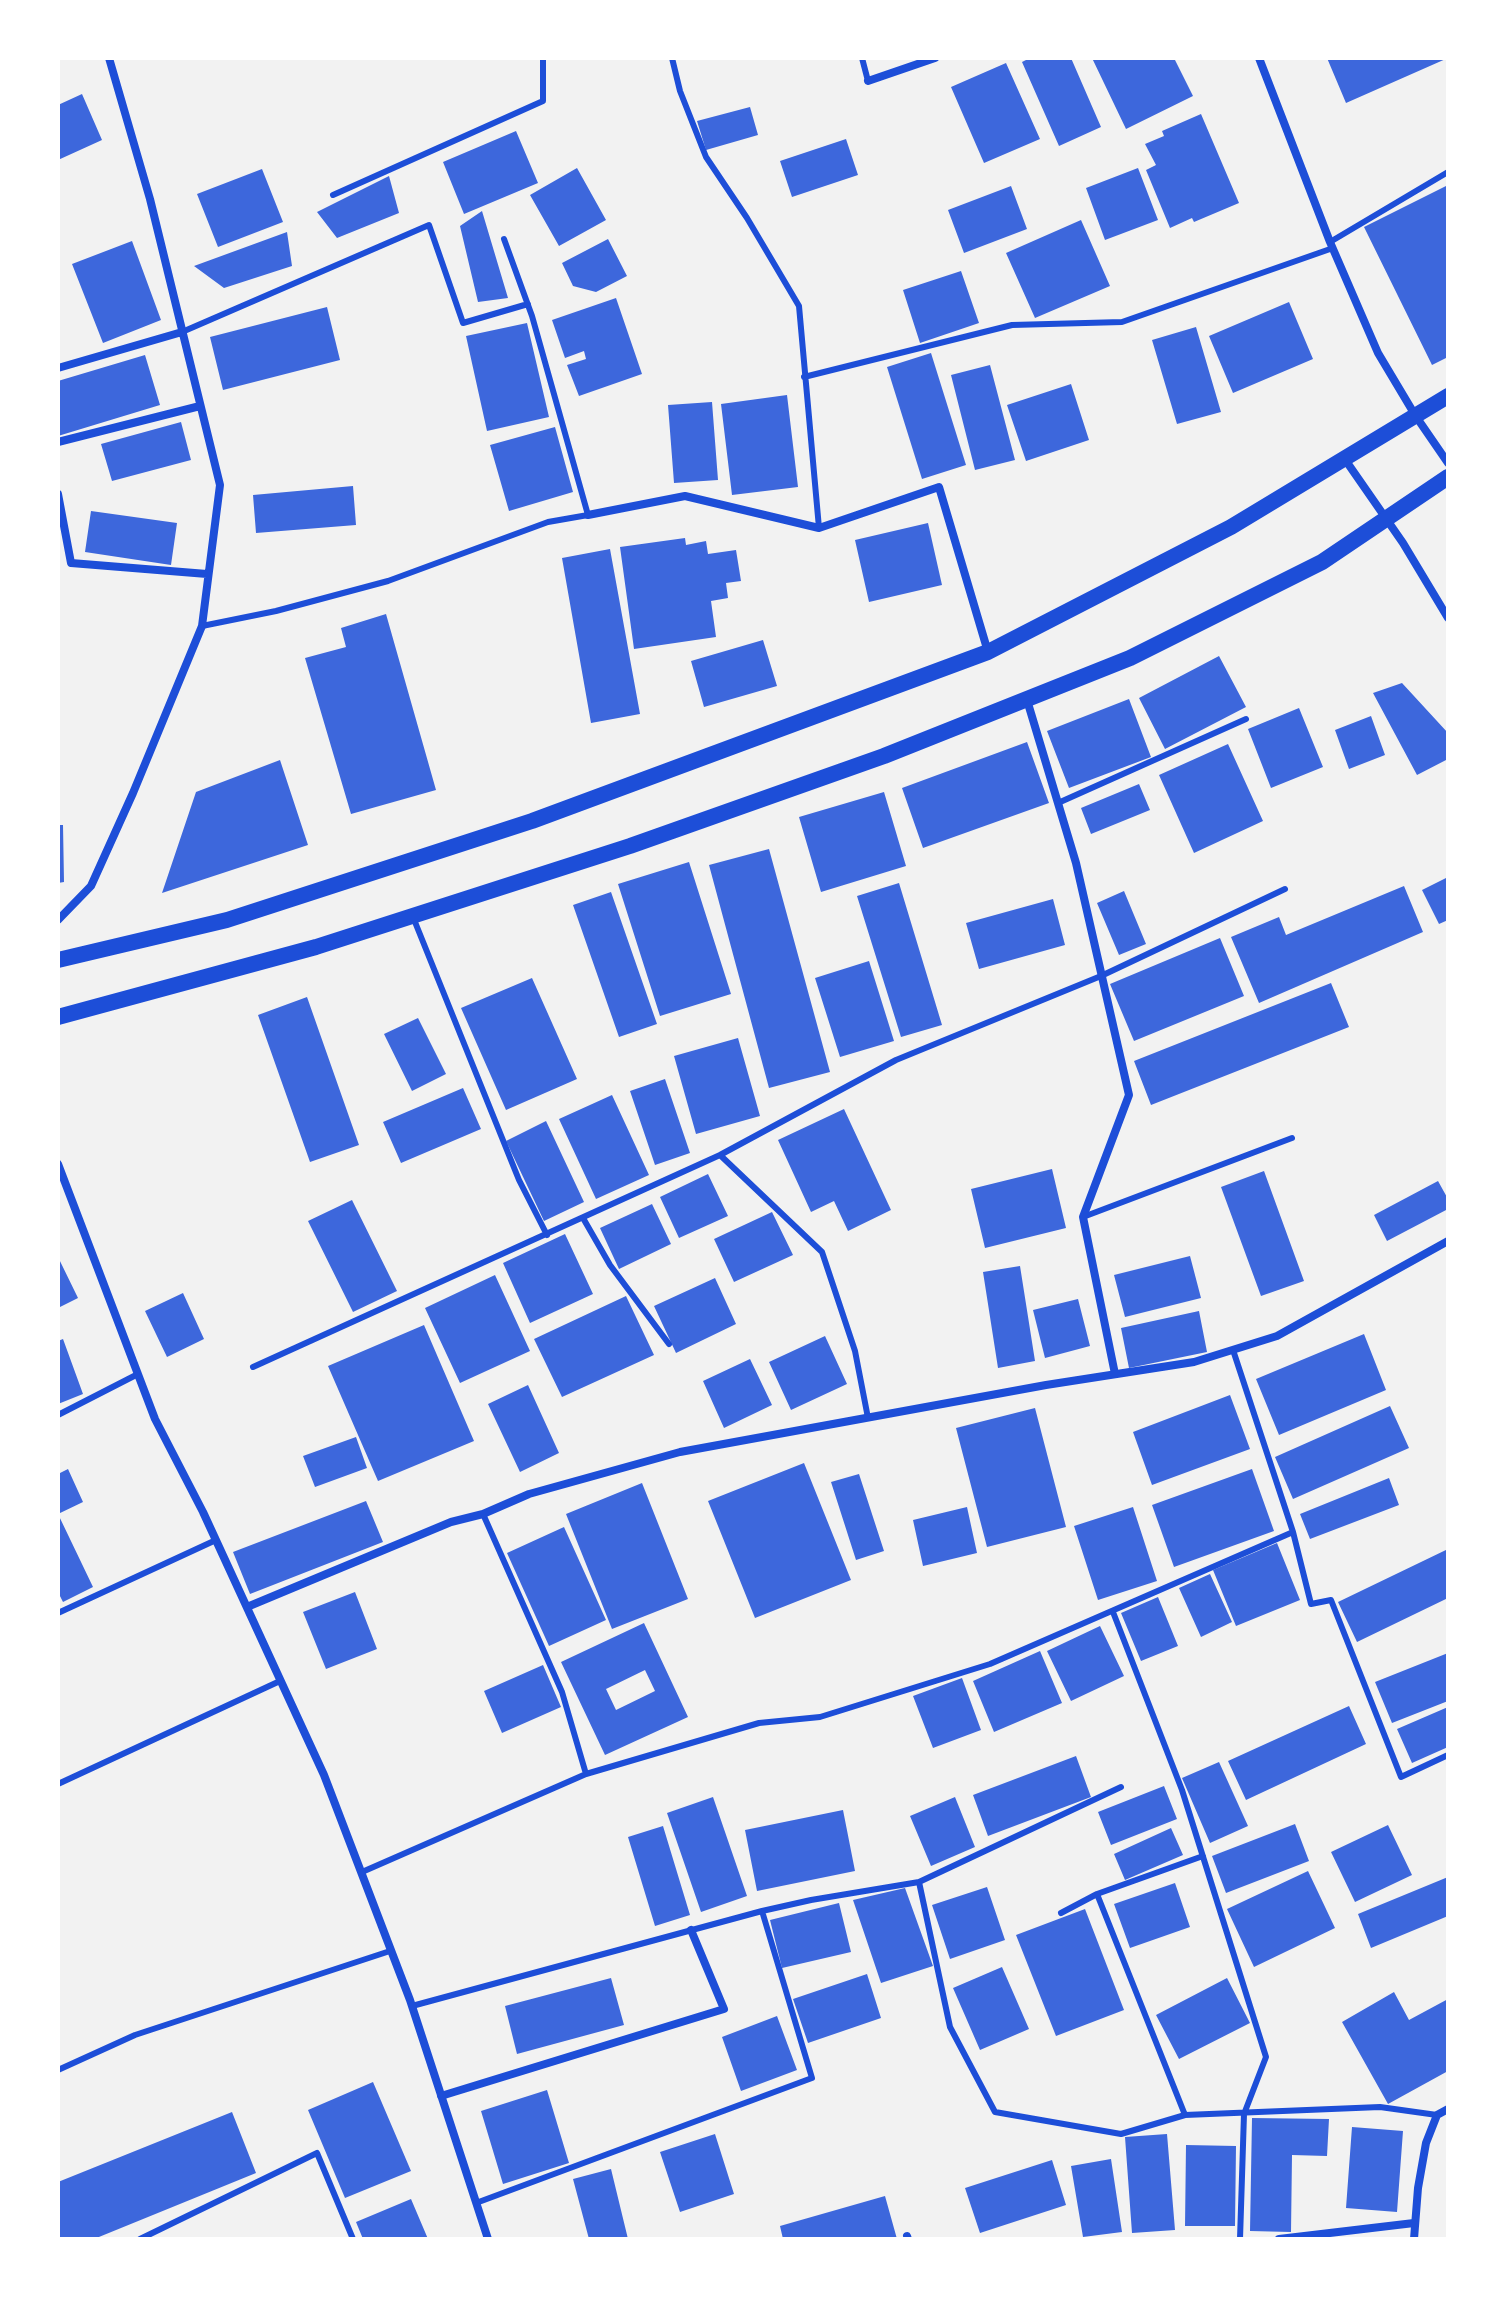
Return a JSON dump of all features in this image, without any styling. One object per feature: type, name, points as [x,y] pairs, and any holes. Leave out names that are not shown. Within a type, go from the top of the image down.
[{"type":"main road","points":[[58,960],[227,920],[532,821],[988,652],[1231,527],[1448,396]]},
{"type":"main road","points":[[58,1017],[316,947],[630,846],[854,767],[1027,700],[1130,658],[1322,562],[1448,477]]},
{"type":"street","points":[[58,920],[91,886],[202,626],[220,485],[150,199],[109,58]]},
{"type":"street","points":[[868,81],[935,58]]},
{"type":"street","points":[[1259,58],[1378,353],[1448,463]]},
{"type":"street","points":[[58,368],[182,332]]},
{"type":"street","points":[[58,442],[200,406]]},
{"type":"street","points":[[1344,458],[1386,518],[1448,618]]},
{"type":"street","points":[[588,515],[685,496],[819,528],[939,487],[988,652]]},
{"type":"street","points":[[58,494],[71,563],[207,574]]},
{"type":"street","points":[[1027,700],[1076,863],[1129,1095],[1083,1217],[1115,1374]]},
{"type":"street","points":[[58,1164],[155,1419],[216,1540],[324,1775],[412,2006],[488,2239]]},
{"type":"street","points":[[247,1607],[451,1522],[483,1514],[529,1494],[680,1452],[1194,1362],[1277,1336],[1448,1241]]},
{"type":"street","points":[[441,2096],[724,2009],[691,1930]]},
{"type":"street","points":[[1414,2239],[1426,2143],[1437,2115],[1448,2109]]},
{"type":"street","points":[[1279,2239],[1414,2223]]},
{"type":"lane","points":[[333,195],[543,101],[543,58]]},
{"type":"lane","points":[[672,58],[680,91],[706,157],[747,218],[799,306],[819,528]]},
{"type":"lane","points":[[862,58],[868,81]]},
{"type":"lane","points":[[804,377],[1012,325],[1122,322],[1332,245],[1448,172]]},
{"type":"lane","points":[[182,332],[429,225],[463,323],[528,304]]},
{"type":"lane","points":[[202,626],[276,611],[388,581],[548,522],[588,515],[528,304],[504,239]]},
{"type":"lane","points":[[1058,803],[1246,719]]},
{"type":"lane","points":[[253,1367],[720,1155],[896,1060],[1101,976],[1285,889]]},
{"type":"lane","points":[[413,916],[519,1180],[547,1235]]},
{"type":"lane","points":[[1083,1217],[1292,1138]]},
{"type":"lane","points":[[720,1155],[822,1252],[855,1351],[868,1418]]},
{"type":"lane","points":[[583,1218],[610,1265],[669,1344]]},
{"type":"lane","points":[[1233,1350],[1293,1532],[1311,1604],[1331,1600],[1401,1777],[1448,1755]]},
{"type":"lane","points":[[58,1415],[138,1374]]},
{"type":"lane","points":[[483,1514],[562,1692],[586,1774]]},
{"type":"lane","points":[[362,1872],[586,1774],[759,1723],[820,1717],[990,1664],[1293,1532]]},
{"type":"lane","points":[[58,1613],[216,1540]]},
{"type":"lane","points":[[1113,1612],[1182,1790],[1266,2057],[1244,2114],[1240,2239]]},
{"type":"lane","points":[[58,1784],[280,1681]]},
{"type":"lane","points":[[412,2006],[762,1911],[919,1882],[1121,1787]]},
{"type":"lane","points":[[1061,1913],[1097,1894],[1203,1856]]},
{"type":"lane","points":[[919,1882],[950,2027],[995,2112],[1121,2134],[1185,2115],[1380,2107],[1437,2115]]},
{"type":"lane","points":[[1097,1894],[1185,2115]]},
{"type":"lane","points":[[476,2203],[812,2078],[762,1911]]},
{"type":"lane","points":[[58,2070],[135,2035],[390,1951]]},
{"type":"lane","points":[[140,2239],[317,2153],[353,2239]]},
{"type":"building","points":[[1030,58],[1071,58],[1101,127],[1059,146],[1022,62]]},
{"type":"building","points":[[1092,58],[1174,58],[1193,96],[1126,129]]},
{"type":"building","points":[[1327,58],[1448,58],[1346,103]]},
{"type":"building","points":[[1006,63],[1040,139],[984,163],[951,87]]},
{"type":"building","points":[[82,94],[102,140],[58,160],[58,105]]},
{"type":"building","points":[[750,107],[758,135],[706,150],[697,121]]},
{"type":"building","points":[[1201,114],[1239,203],[1194,222],[1192,218],[1170,228],[1146,170],[1156,165],[1145,144],[1164,136],[1162,131]]},
{"type":"building","points":[[516,131],[538,183],[464,214],[443,162]]},
{"type":"building","points":[[846,139],[858,175],[792,197],[780,161]]},
{"type":"building","points":[[577,168],[606,220],[559,246],[530,195]]},
{"type":"building","points":[[1138,168],[1158,220],[1105,240],[1086,188]]},
{"type":"building","points":[[262,169],[283,222],[218,247],[197,194]]},
{"type":"building","points":[[389,176],[399,213],[337,238],[317,212]]},
{"type":"building","points":[[1448,185],[1448,357],[1432,365],[1364,227]]},
{"type":"building","points":[[1011,186],[1027,229],[964,253],[948,210]]},
{"type":"building","points":[[482,211],[508,298],[478,302],[460,226]]},
{"type":"building","points":[[1081,220],[1110,286],[1035,318],[1006,253]]},
{"type":"building","points":[[287,232],[292,266],[224,288],[194,266]]},
{"type":"building","points":[[608,239],[627,276],[596,292],[573,286],[562,263]]},
{"type":"building","points":[[132,241],[161,320],[103,343],[72,264]]},
{"type":"building","points":[[961,271],[979,323],[920,343],[903,290]]},
{"type":"building","points":[[616,298],[642,374],[579,396],[567,365],[586,359],[584,351],[565,358],[552,320]]},
{"type":"building","points":[[1289,302],[1313,359],[1233,393],[1209,336]]},
{"type":"building","points":[[327,307],[340,360],[223,390],[210,337]]},
{"type":"building","points":[[527,323],[549,417],[487,431],[466,336]]},
{"type":"building","points":[[1196,327],[1221,412],[1177,424],[1152,340]]},
{"type":"building","points":[[931,353],[966,465],[922,479],[887,367]]},
{"type":"building","points":[[145,355],[160,405],[58,436],[58,381]]},
{"type":"building","points":[[990,365],[1015,460],[975,470],[951,375]]},
{"type":"building","points":[[1071,384],[1089,440],[1026,461],[1007,405]]},
{"type":"building","points":[[787,395],[798,487],[732,495],[721,404]]},
{"type":"building","points":[[712,402],[718,480],[674,483],[668,405]]},
{"type":"building","points":[[181,422],[191,460],[112,481],[101,444]]},
{"type":"building","points":[[555,427],[573,492],[509,511],[490,445]]},
{"type":"building","points":[[353,486],[356,525],[256,533],[253,495]]},
{"type":"building","points":[[91,511],[177,523],[171,565],[85,552]]},
{"type":"building","points":[[928,523],[942,585],[869,602],[855,540]]},
{"type":"building","points":[[685,538],[686,545],[706,541],[708,554],[736,550],[741,581],[726,583],[728,598],[711,601],[716,637],[634,649],[620,547]]},
{"type":"building","points":[[610,549],[640,714],[591,723],[562,558]]},
{"type":"building","points":[[386,614],[436,790],[351,814],[305,658],[346,647],[341,628]]},
{"type":"building","points":[[763,640],[777,686],[704,707],[691,661]]},
{"type":"building","points":[[1219,656],[1246,707],[1165,749],[1139,698]]},
{"type":"building","points":[[1402,683],[1448,733],[1448,759],[1417,775],[1373,693]]},
{"type":"building","points":[[1129,699],[1151,757],[1069,788],[1047,731]]},
{"type":"building","points":[[1299,708],[1323,767],[1271,788],[1248,729]]},
{"type":"building","points":[[1371,716],[1385,755],[1349,769],[1335,730]]},
{"type":"building","points":[[1027,742],[1049,803],[923,848],[902,788]]},
{"type":"building","points":[[1228,744],[1263,821],[1194,853],[1159,775]]},
{"type":"building","points":[[280,760],[308,845],[162,893],[196,792]]},
{"type":"building","points":[[1139,784],[1150,810],[1091,834],[1081,808]]},
{"type":"building","points":[[884,792],[906,866],[821,892],[799,817]]},
{"type":"building","points":[[58,825],[63,825],[64,882],[58,883]]},
{"type":"building","points":[[769,849],[830,1072],[769,1088],[709,865]]},
{"type":"building","points":[[689,862],[731,994],[660,1016],[618,884]]},
{"type":"building","points":[[1448,877],[1448,920],[1439,924],[1422,890]]},
{"type":"building","points":[[899,883],[942,1025],[901,1037],[857,896]]},
{"type":"building","points":[[1404,886],[1423,932],[1259,1003],[1231,937],[1279,917],[1286,935]]},
{"type":"building","points":[[1124,891],[1146,944],[1119,955],[1097,903]]},
{"type":"building","points":[[611,892],[657,1024],[619,1037],[573,905]]},
{"type":"building","points":[[1053,899],[1065,945],[979,969],[966,923]]},
{"type":"building","points":[[1220,938],[1244,996],[1134,1041],[1110,984]]},
{"type":"building","points":[[869,961],[894,1041],[840,1057],[815,978]]},
{"type":"building","points":[[532,978],[577,1079],[506,1110],[461,1008]]},
{"type":"building","points":[[1331,983],[1349,1027],[1151,1105],[1134,1061]]},
{"type":"building","points":[[307,997],[359,1145],[310,1162],[258,1015]]},
{"type":"building","points":[[418,1018],[446,1074],[412,1091],[384,1034]]},
{"type":"building","points":[[738,1038],[760,1116],[696,1134],[674,1056]]},
{"type":"building","points":[[665,1079],[690,1153],[655,1165],[630,1091]]},
{"type":"building","points":[[463,1088],[481,1129],[401,1163],[383,1122]]},
{"type":"building","points":[[612,1095],[649,1175],[596,1199],[559,1119]]},
{"type":"building","points":[[844,1109],[891,1210],[848,1231],[834,1201],[811,1212],[778,1140]]},
{"type":"building","points":[[546,1121],[584,1202],[544,1221],[506,1141]]},
{"type":"building","points":[[1052,1169],[1066,1228],[985,1248],[971,1189]]},
{"type":"building","points":[[1264,1171],[1304,1281],[1261,1296],[1221,1187]]},
{"type":"building","points":[[708,1174],[728,1216],[679,1238],[660,1197]]},
{"type":"building","points":[[1438,1181],[1448,1199],[1448,1209],[1387,1241],[1374,1215]]},
{"type":"building","points":[[352,1200],[397,1291],[353,1312],[308,1221]]},
{"type":"building","points":[[652,1204],[671,1244],[619,1269],[600,1228]]},
{"type":"building","points":[[772,1212],[793,1255],[734,1282],[714,1239]]},
{"type":"building","points":[[565,1234],[593,1294],[530,1323],[503,1263]]},
{"type":"building","points":[[1190,1256],[1201,1298],[1125,1317],[1114,1275]]},
{"type":"building","points":[[58,1257],[78,1298],[58,1308]]},
{"type":"building","points":[[1020,1266],[1035,1361],[998,1368],[983,1272]]},
{"type":"building","points":[[495,1275],[530,1351],[460,1383],[425,1308]]},
{"type":"building","points":[[715,1278],[736,1324],[676,1353],[654,1306]]},
{"type":"building","points":[[183,1293],[204,1339],[167,1357],[145,1311]]},
{"type":"building","points":[[626,1296],[654,1355],[562,1397],[534,1339]]},
{"type":"building","points":[[1078,1299],[1090,1346],[1045,1358],[1033,1310]]},
{"type":"building","points":[[1199,1311],[1207,1352],[1129,1368],[1121,1328]]},
{"type":"building","points":[[424,1325],[474,1441],[378,1481],[328,1366]]},
{"type":"building","points":[[1364,1334],[1386,1390],[1279,1435],[1256,1379]]},
{"type":"building","points":[[825,1336],[847,1384],[791,1410],[769,1362]]},
{"type":"building","points":[[63,1339],[83,1394],[58,1404],[58,1341]]},
{"type":"building","points":[[750,1359],[772,1405],[724,1428],[703,1381]]},
{"type":"building","points":[[528,1385],[559,1453],[520,1472],[488,1404]]},
{"type":"building","points":[[1230,1395],[1250,1449],[1152,1485],[1133,1432]]},
{"type":"building","points":[[1390,1406],[1409,1448],[1293,1499],[1275,1457]]},
{"type":"building","points":[[1035,1408],[1066,1527],[987,1547],[956,1428]]},
{"type":"building","points":[[356,1437],[367,1468],[315,1487],[303,1456]]},
{"type":"building","points":[[804,1463],[851,1580],[755,1618],[708,1501]]},
{"type":"building","points":[[68,1469],[83,1502],[58,1514],[58,1474]]},
{"type":"building","points":[[1252,1469],[1274,1531],[1174,1567],[1152,1505]]},
{"type":"building","points":[[859,1474],[884,1551],[856,1560],[831,1482]]},
{"type":"building","points":[[1389,1478],[1399,1505],[1310,1539],[1300,1514]]},
{"type":"building","points":[[642,1483],[688,1599],[612,1629],[566,1514]]},
{"type":"building","points":[[366,1501],[383,1542],[250,1594],[233,1552]]},
{"type":"building","points":[[967,1507],[977,1553],[923,1566],[913,1520]]},
{"type":"building","points":[[1133,1507],[1157,1581],[1098,1600],[1074,1526]]},
{"type":"building","points":[[58,1514],[93,1587],[63,1602],[58,1592]]},
{"type":"building","points":[[564,1527],[606,1620],[549,1646],[507,1553]]},
{"type":"building","points":[[1277,1543],[1300,1600],[1236,1626],[1213,1570]]},
{"type":"building","points":[[1448,1549],[1448,1598],[1357,1642],[1338,1602]]},
{"type":"building","points":[[1210,1574],[1232,1622],[1201,1637],[1179,1588]]},
{"type":"building","points":[[355,1592],[377,1649],[326,1669],[303,1612]]},
{"type":"building","points":[[1158,1597],[1178,1646],[1141,1661],[1121,1613]]},
{"type":"building","points":[[644,1623],[688,1717],[605,1755],[561,1662]],"holes":[[[645,1670],[655,1691],[616,1710],[606,1689]]]},
{"type":"building","points":[[1100,1626],[1124,1676],[1071,1701],[1047,1651]]},
{"type":"building","points":[[1040,1651],[1062,1703],[994,1732],[973,1681]]},
{"type":"building","points":[[1448,1653],[1448,1701],[1392,1723],[1375,1682]]},
{"type":"building","points":[[543,1665],[561,1707],[502,1733],[484,1691]]},
{"type":"building","points":[[962,1678],[981,1730],[933,1748],[913,1696]]},
{"type":"building","points":[[1349,1706],[1366,1744],[1246,1800],[1228,1761]]},
{"type":"building","points":[[1448,1707],[1448,1747],[1412,1763],[1397,1729]]},
{"type":"building","points":[[1076,1756],[1091,1797],[988,1836],[973,1795]]},
{"type":"building","points":[[1219,1762],[1248,1826],[1210,1843],[1182,1778]]},
{"type":"building","points":[[1164,1786],[1177,1819],[1111,1845],[1098,1812]]},
{"type":"building","points":[[713,1797],[747,1896],[701,1912],[667,1813]]},
{"type":"building","points":[[955,1797],[975,1847],[931,1866],[910,1816]]},
{"type":"building","points":[[843,1810],[855,1871],[757,1891],[745,1830]]},
{"type":"building","points":[[1295,1824],[1309,1861],[1226,1893],[1212,1856]]},
{"type":"building","points":[[1388,1825],[1412,1875],[1355,1902],[1331,1852]]},
{"type":"building","points":[[663,1826],[690,1915],[655,1926],[628,1837]]},
{"type":"building","points":[[1171,1828],[1183,1855],[1125,1880],[1114,1854]]},
{"type":"building","points":[[1308,1871],[1335,1928],[1254,1967],[1227,1909]]},
{"type":"building","points":[[1448,1877],[1448,1916],[1371,1948],[1358,1914]]},
{"type":"building","points":[[1175,1883],[1190,1927],[1130,1948],[1114,1904]]},
{"type":"building","points":[[987,1887],[1005,1940],[950,1959],[932,1905]]},
{"type":"building","points":[[905,1888],[933,1966],[881,1983],[853,1900]]},
{"type":"building","points":[[839,1903],[851,1952],[782,1968],[770,1920]]},
{"type":"building","points":[[1085,1909],[1124,2010],[1056,2036],[1016,1935]]},
{"type":"building","points":[[1002,1967],[1029,2029],[980,2050],[953,1988]]},
{"type":"building","points":[[867,1974],[881,2018],[808,2043],[793,1999]]},
{"type":"building","points":[[611,1978],[624,2025],[517,2054],[505,2006]]},
{"type":"building","points":[[1227,1978],[1250,2023],[1179,2059],[1156,2015]]},
{"type":"building","points":[[1394,1992],[1409,2020],[1448,1999],[1448,2071],[1388,2104],[1342,2022]]},
{"type":"building","points":[[777,2016],[797,2070],[741,2091],[722,2037]]},
{"type":"building","points":[[373,2082],[411,2171],[345,2198],[308,2110]]},
{"type":"building","points":[[547,2090],[569,2163],[503,2184],[481,2111]]},
{"type":"building","points":[[232,2112],[256,2173],[94,2239],[58,2239],[58,2182]]},
{"type":"building","points":[[1252,2118],[1329,2119],[1327,2156],[1292,2155],[1291,2232],[1250,2231]]},
{"type":"building","points":[[1352,2127],[1403,2131],[1397,2212],[1346,2208]]},
{"type":"building","points":[[715,2134],[734,2194],[680,2212],[660,2152]]},
{"type":"building","points":[[1167,2134],[1175,2230],[1132,2233],[1125,2137]]},
{"type":"building","points":[[1186,2145],[1236,2146],[1235,2226],[1185,2226]]},
{"type":"building","points":[[1111,2159],[1122,2232],[1083,2237],[1071,2166]]},
{"type":"building","points":[[1052,2160],[1066,2205],[980,2233],[965,2188]]},
{"type":"building","points":[[611,2169],[628,2239],[589,2239],[573,2179]]},
{"type":"building","points":[[885,2196],[897,2239],[783,2239],[780,2226]]},
{"type":"building","points":[[411,2199],[428,2239],[363,2239],[356,2222]]}]
